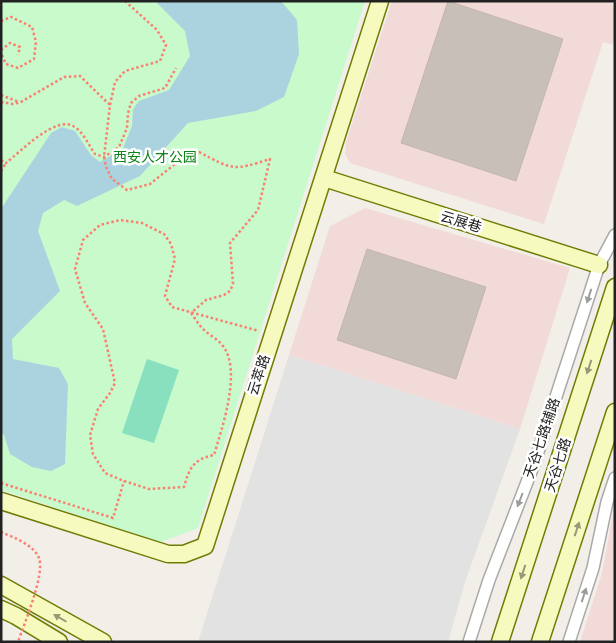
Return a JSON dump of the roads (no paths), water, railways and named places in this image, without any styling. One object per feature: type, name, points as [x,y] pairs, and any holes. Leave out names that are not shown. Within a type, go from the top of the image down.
[{"type":"street","name":"云萃路","points":[[1,501],[168,554],[184,554],[205,546],[271,335],[324,178],[380,1]]},
{"type":"street","name":"云展巷","points":[[324,178],[599,265]]},
{"type":"street","name":"天谷七路辅路","points":[[469,642],[489,580],[534,464],[599,265],[615,236]]},
{"type":"street","name":"天谷七路","points":[[500,642],[615,288]]},
{"type":"street","points":[[540,642],[615,412]]},
{"type":"street","points":[[569,642],[593,568],[607,502],[615,478]]},
{"type":"street","points":[[1,585],[103,642]]},
{"type":"street","points":[[1,608],[59,642]]},
{"type":"water","points":[[155,1],[281,1],[297,20],[299,54],[284,97],[256,111],[188,123],[140,176],[77,206],[64,200],[43,213],[38,231],[60,291],[12,339],[13,359],[59,368],[68,384],[65,464],[51,471],[32,467],[10,454],[4,435],[1,432],[1,209],[51,133],[62,127],[75,131],[91,155],[100,162],[123,148],[132,126],[133,109],[139,101],[169,90],[190,56],[185,31]]},
{"type":"park label","name":"西安人才公园","points":[[155,157]]}]
